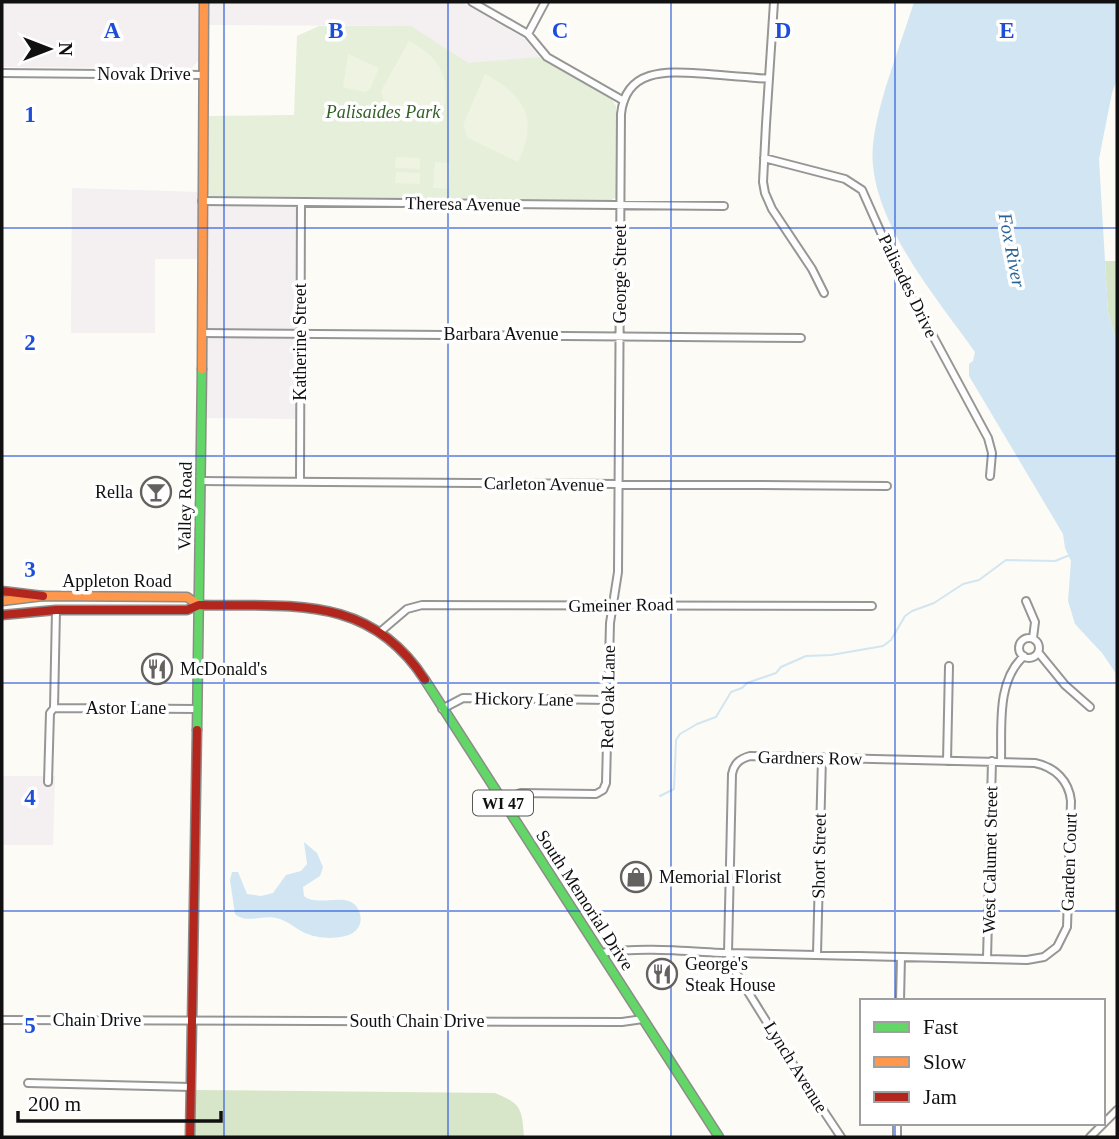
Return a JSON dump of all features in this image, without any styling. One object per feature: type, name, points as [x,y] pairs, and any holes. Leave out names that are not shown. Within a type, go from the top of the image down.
[{"type":"main road","name":"Valley Road","points":[[190,1137],[201,481],[204,2]]},
{"type":"main road","points":[[2,592],[24,592],[43,596]]},
{"type":"main road","name":"Appleton Road","points":[[2,601],[43,596],[187,597],[199,605]]},
{"type":"main road","name":"Appleton Road","points":[[2,615],[56,610],[187,610],[199,605]]},
{"type":"main road","name":"South Memorial Drive","points":[[199,605],[323,608],[351,616],[380,632],[413,663],[719,1137]]},
{"type":"street","points":[[472,2],[528,34],[547,57],[624,102],[638,82],[660,73],[769,79]]},
{"type":"street","points":[[528,34],[545,2]]},
{"type":"street","points":[[774,2],[763,182],[767,199],[824,293]]},
{"type":"street","name":"Novak Drive","points":[[2,73],[203,75]]},
{"type":"street","name":"George Street","points":[[613,604],[618,572],[621,114],[624,102]]},
{"type":"street","name":"Palisades Drive","points":[[764,158],[845,179],[862,190],[898,271],[991,445],[990,475]]},
{"type":"street","name":"Theresa Avenue","points":[[202,201],[724,206]]},
{"type":"street","name":"Katherine Street","points":[[300,482],[301,202]]},
{"type":"street","name":"Barbara Avenue","points":[[202,333],[801,338]]},
{"type":"street","name":"Carleton Avenue","points":[[201,481],[887,486]]},
{"type":"street","points":[[1026,601],[1035,622],[1033,638],[1039,645],[1034,657],[1024,656],[1020,645],[1026,638],[1033,638]]},
{"type":"street","name":"Gmeiner Road","points":[[380,632],[407,609],[422,604],[872,606]]},
{"type":"street","name":"Red Oak Lane","points":[[501,800],[521,793],[596,793],[604,790],[613,604]]},
{"type":"street","points":[[48,782],[50,713],[54,708],[56,610]]},
{"type":"street","points":[[1038,652],[1065,685],[1090,707]]},
{"type":"street","points":[[1001,761],[1003,699],[1011,673],[1024,656]]},
{"type":"street","points":[[947,761],[949,666]]},
{"type":"street","name":"Hickory Lane","points":[[443,709],[463,698],[608,700]]},
{"type":"street","name":"Astor Lane","points":[[54,708],[197,709]]},
{"type":"street","name":"Short Street","points":[[817,954],[822,757]]},
{"type":"street","name":"Gardners Row","points":[[728,953],[732,787],[735,765],[744,758],[992,761]]},
{"type":"street","name":"Garden Court","points":[[987,959],[1040,958],[1057,947],[1067,927],[1071,801],[1068,789],[1058,774],[1043,765],[992,761]]},
{"type":"street","name":"West Calumet Street","points":[[987,959],[992,761]]},
{"type":"street","points":[[601,953],[625,951],[987,959]]},
{"type":"street","name":"Lynch Avenue","points":[[728,953],[735,971],[841,1137]]},
{"type":"street","points":[[900,999],[901,957]]},
{"type":"street","name":"South Chain Drive","points":[[192,1020],[622,1022],[643,1019]]},
{"type":"street","name":"Chain Drive","points":[[2,1020],[192,1020]]},
{"type":"street","points":[[28,1083],[191,1087]]},
{"type":"shaded area","points":[[2,2],[199,2],[199,60],[192,68],[2,67]]},
{"type":"shaded area","points":[[209,2],[461,2],[525,39],[539,57],[468,64],[410,26],[209,25]]},
{"type":"shaded area","points":[[72,188],[199,192],[198,259],[155,259],[155,333],[71,333]]},
{"type":"shaded area","points":[[207,205],[298,207],[297,419],[207,418]]},
{"type":"shaded area","points":[[2,776],[55,776],[53,845],[2,845]]},
{"type":"green space","name":"Palisaides Park","points":[[319,26],[411,26],[468,63],[539,57],[612,100],[616,106],[617,197],[611,200],[211,196],[208,194],[208,116],[294,115],[297,36]]},
{"type":"green space","points":[[409,41],[431,57],[443,76],[445,99],[438,125],[384,102],[381,91]]},
{"type":"green space","points":[[348,54],[379,68],[370,89],[365,92],[343,87]]},
{"type":"green space","points":[[485,74],[510,91],[524,110],[527,133],[518,162],[468,138],[463,125]]},
{"type":"green space","points":[[396,157],[420,158],[420,169],[395,168]]},
{"type":"green space","points":[[435,162],[450,163],[449,189],[433,188]]},
{"type":"green space","points":[[396,172],[420,173],[420,184],[395,183]]},
{"type":"green space","points":[[1105,261],[1117,261],[1117,344],[1108,312]]},
{"type":"green space","points":[[195,1090],[495,1093],[516,1104],[521,1114],[524,1137],[194,1137]]},
{"type":"water","name":"Fox River","points":[[914,2],[1117,2],[1117,79],[1099,159],[1108,312],[1117,344],[1117,675],[1102,653],[1075,624],[1068,601],[1071,561],[1063,534],[969,376],[969,364],[973,361],[975,352],[907,255],[880,200],[874,172],[875,129],[884,92]]},
{"type":"water","points":[[304,842],[317,853],[323,867],[320,876],[303,887],[304,896],[318,900],[343,900],[356,906],[361,917],[360,925],[353,933],[336,938],[316,937],[280,919],[249,919],[235,914],[230,880],[232,872],[238,872],[247,894],[261,896],[273,893],[286,875],[301,871],[307,864]]},
{"type":"waterway","points":[[660,796],[674,789],[676,740],[680,734],[716,717],[731,692],[776,673],[781,667],[806,656],[831,655],[883,646],[891,640],[905,616],[912,611],[934,603],[963,584],[979,580],[1006,560],[1055,561],[1070,555]]},
{"type":"traffic: fast","points":[[197,730],[202,369]]},
{"type":"traffic: fast","points":[[425,680],[719,1137]]},
{"type":"traffic: slow","points":[[202,369],[204,2]]},
{"type":"traffic: slow","points":[[2,601],[43,596],[187,597],[199,605]]},
{"type":"traffic: jam","points":[[2,591],[43,596]]},
{"type":"traffic: jam","points":[[2,615],[56,610],[187,610],[199,605],[264,605],[325,611],[353,619],[379,632],[403,652],[425,680]]},
{"type":"traffic: jam","points":[[190,1137],[197,730]]},
{"type":"place","name":"Rella","points":[[156,492]]},
{"type":"place","name":"McDonald's","points":[[157,669]]},
{"type":"place","name":"Memorial Florist","points":[[636,877]]},
{"type":"place","name":"George's Steak House","points":[[662,974]]}]
